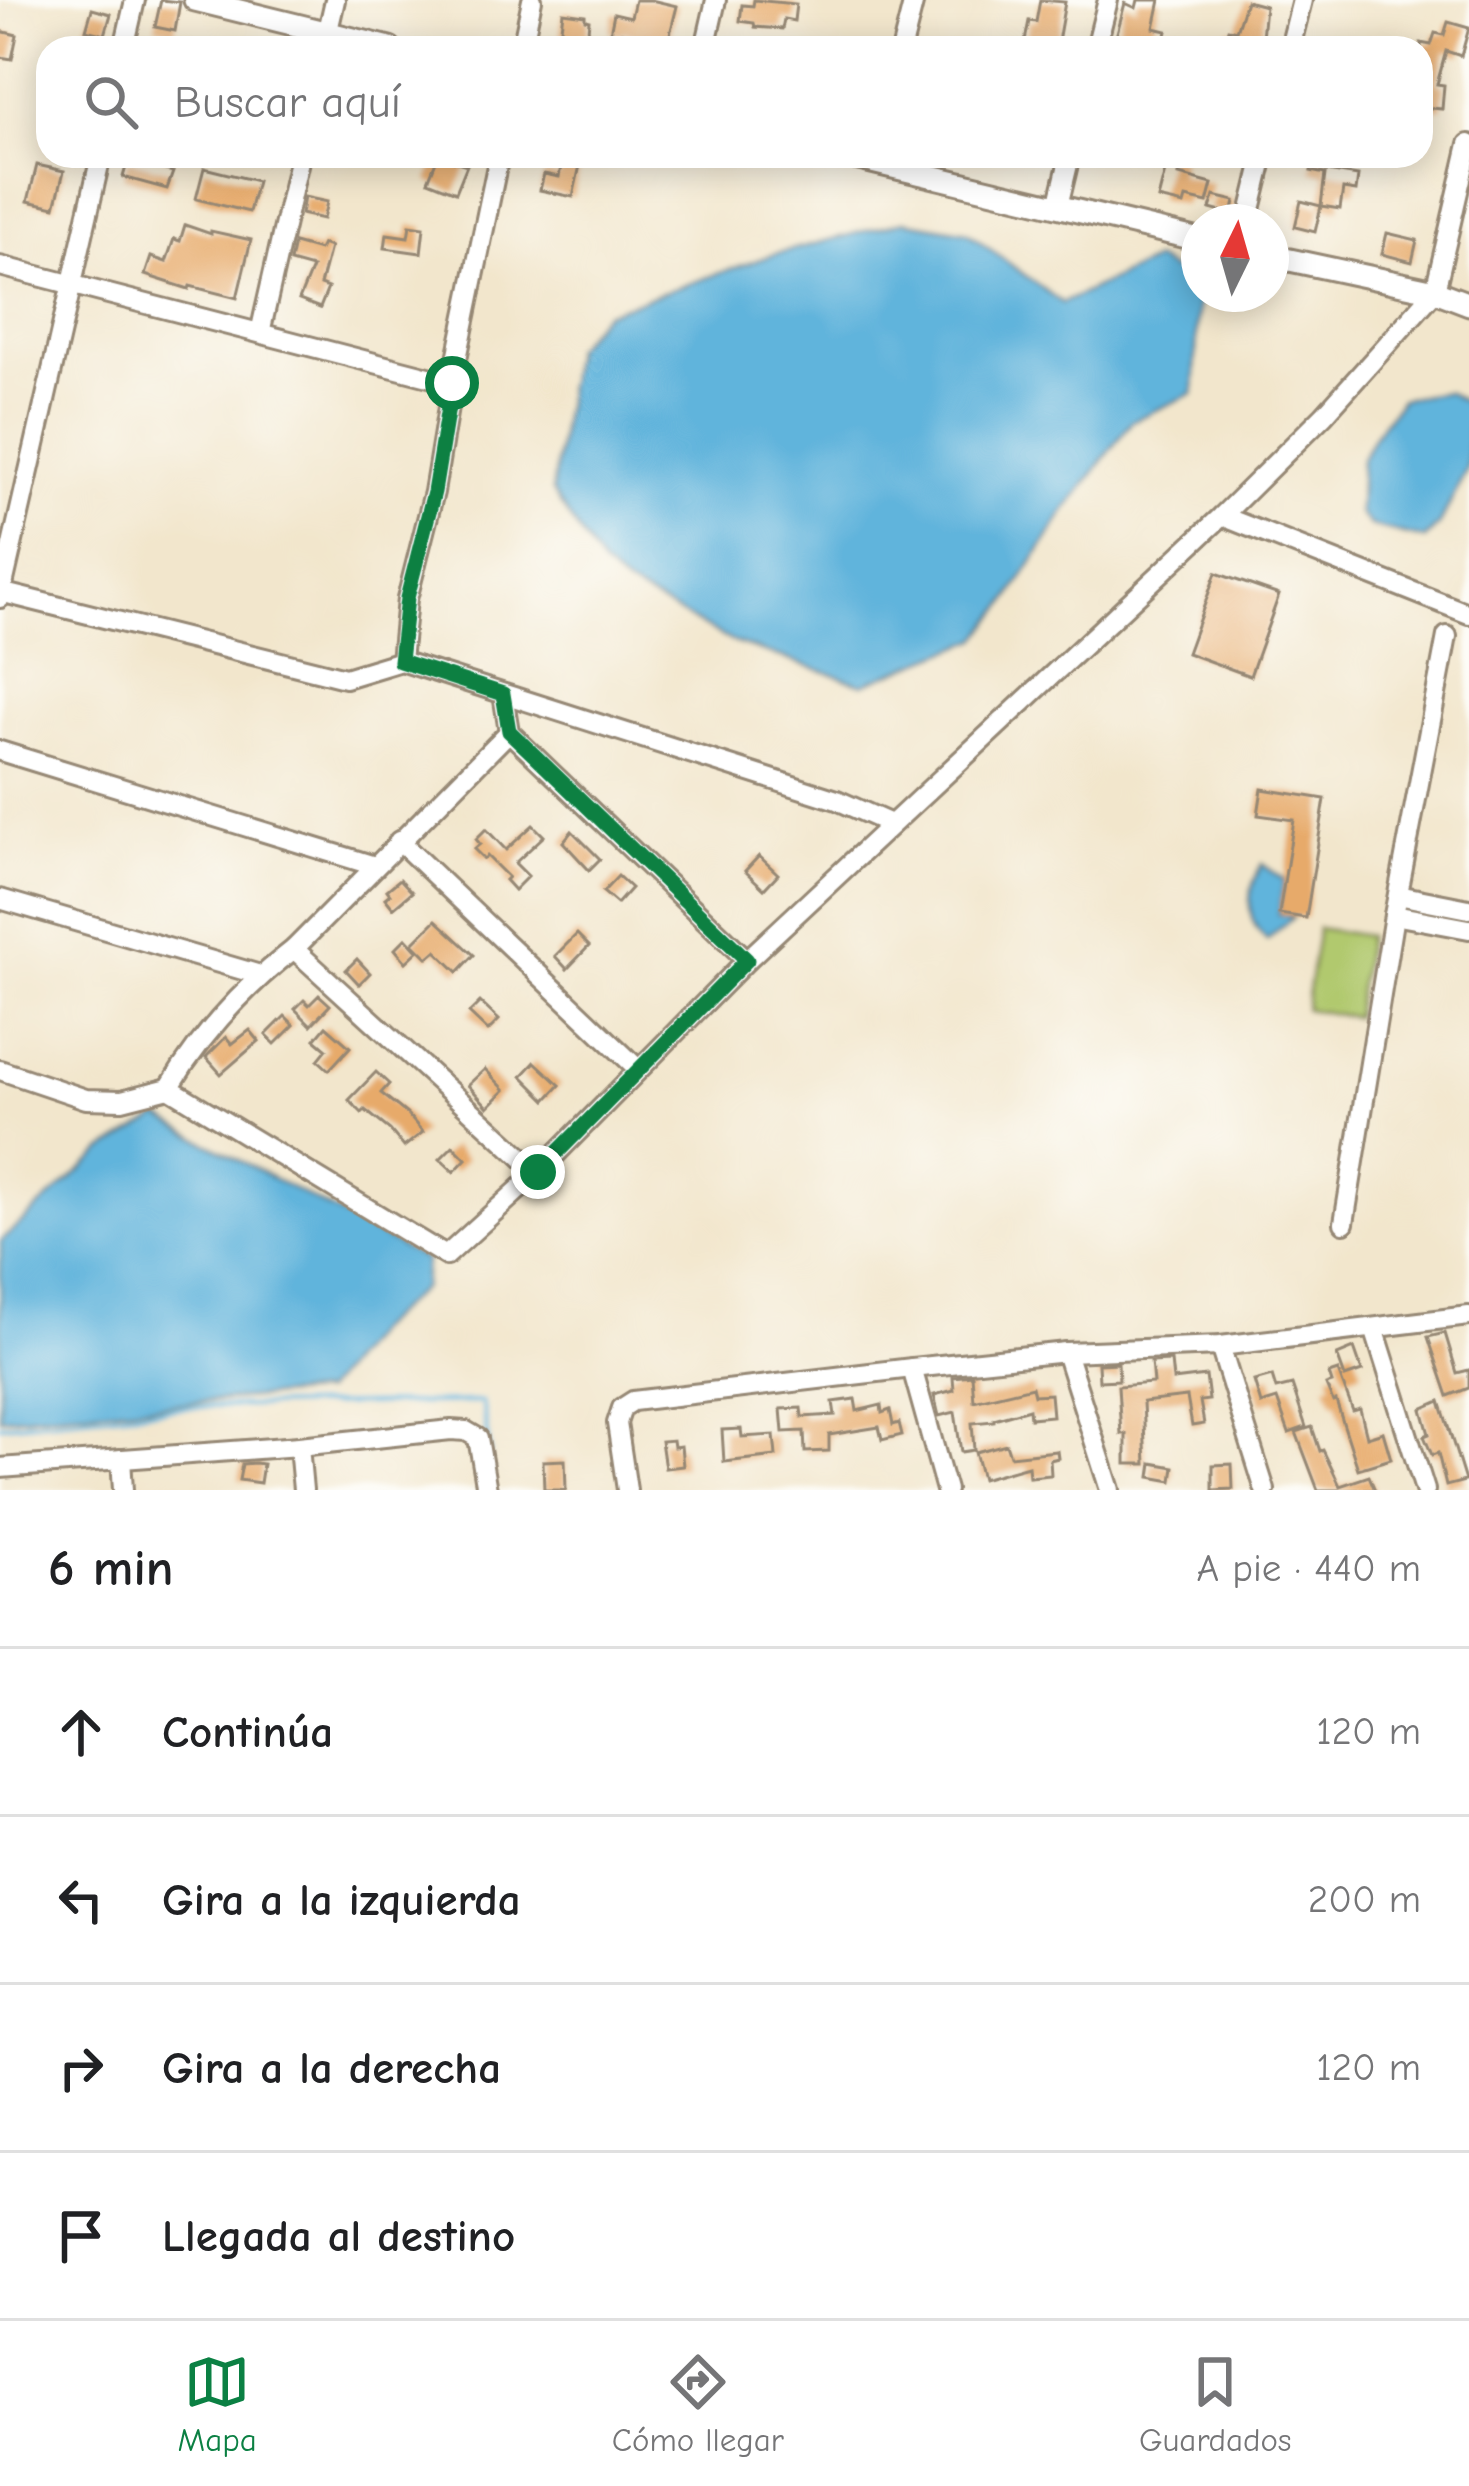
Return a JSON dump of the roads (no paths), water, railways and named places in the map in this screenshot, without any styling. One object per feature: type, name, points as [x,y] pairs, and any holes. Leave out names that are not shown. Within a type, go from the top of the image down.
[{"type":"street","points":[[126,36],[134,0]]},
{"type":"street","points":[[195,0],[310,36]]},
{"type":"street","points":[[327,36],[335,0]]},
{"type":"street","points":[[524,36],[532,0]]},
{"type":"street","points":[[708,36],[716,0]]},
{"type":"street","points":[[905,36],[914,0]]},
{"type":"street","points":[[1099,36],[1108,0]]},
{"type":"street","points":[[1293,36],[1302,0]]},
{"type":"street","points":[[169,1088],[446,1256],[538,1172],[747,960],[1222,517],[1324,415],[1435,291],[1469,144]]},
{"type":"street","points":[[98,168],[1,594],[345,678],[400,661],[837,800],[891,824]]},
{"type":"street","points":[[260,333],[297,168]]},
{"type":"street","points":[[400,661],[407,598],[434,492],[497,168]]},
{"type":"street","points":[[910,168],[1181,236]]},
{"type":"street","points":[[1058,206],[1067,168]]},
{"type":"street","points":[[1252,204],[1261,168]]},
{"type":"street","points":[[1289,260],[1435,291],[1469,304]]},
{"type":"street","points":[[0,266],[452,383]]},
{"type":"street","points":[[1222,517],[1469,614]]},
{"type":"street","points":[[1343,1223],[1447,636]]},
{"type":"street","points":[[503,694],[509,731],[747,960]]},
{"type":"street","points":[[0,1070],[86,1099],[122,1100],[169,1088],[189,1055],[260,975],[294,949],[509,731]]},
{"type":"street","points":[[0,751],[374,866]]},
{"type":"street","points":[[399,841],[638,1069]]},
{"type":"street","points":[[1398,895],[1469,909]]},
{"type":"street","points":[[0,899],[260,975]]},
{"type":"street","points":[[1394,915],[1469,929]]},
{"type":"street","points":[[294,949],[538,1172]]},
{"type":"street","points":[[627,1490],[617,1423],[622,1408],[633,1401],[1066,1352],[1220,1346],[1469,1316]]},
{"type":"street","points":[[1374,1328],[1425,1490]]},
{"type":"street","points":[[1220,1346],[1265,1490]]},
{"type":"street","points":[[1066,1352],[1110,1490]]},
{"type":"street","points":[[912,1368],[946,1490]]},
{"type":"street","points":[[0,1468],[451,1430],[478,1438],[487,1490]]},
{"type":"street","points":[[299,1446],[302,1490]]},
{"type":"street","points":[[121,1459],[123,1490]]},
{"type":"water","points":[[904,221],[967,232],[1062,303],[1155,260],[1181,275],[1181,312],[1198,312],[1194,393],[1132,421],[978,639],[863,684],[733,642],[626,585],[602,566],[552,492],[572,349],[604,313],[775,254]]},
{"type":"water","points":[[1446,392],[1469,405],[1467,468],[1440,524],[1425,539],[1370,526],[1359,513],[1361,461],[1373,437],[1401,399]]},
{"type":"water","points":[[1262,864],[1284,880],[1279,914],[1294,916],[1267,940],[1254,923],[1250,904]]},
{"type":"water","points":[[159,1117],[425,1260],[423,1287],[373,1332],[324,1392],[0,1418],[1,1241],[103,1151]]},
{"type":"waterway","points":[[0,1425],[187,1407],[482,1402],[490,1453]]}]
